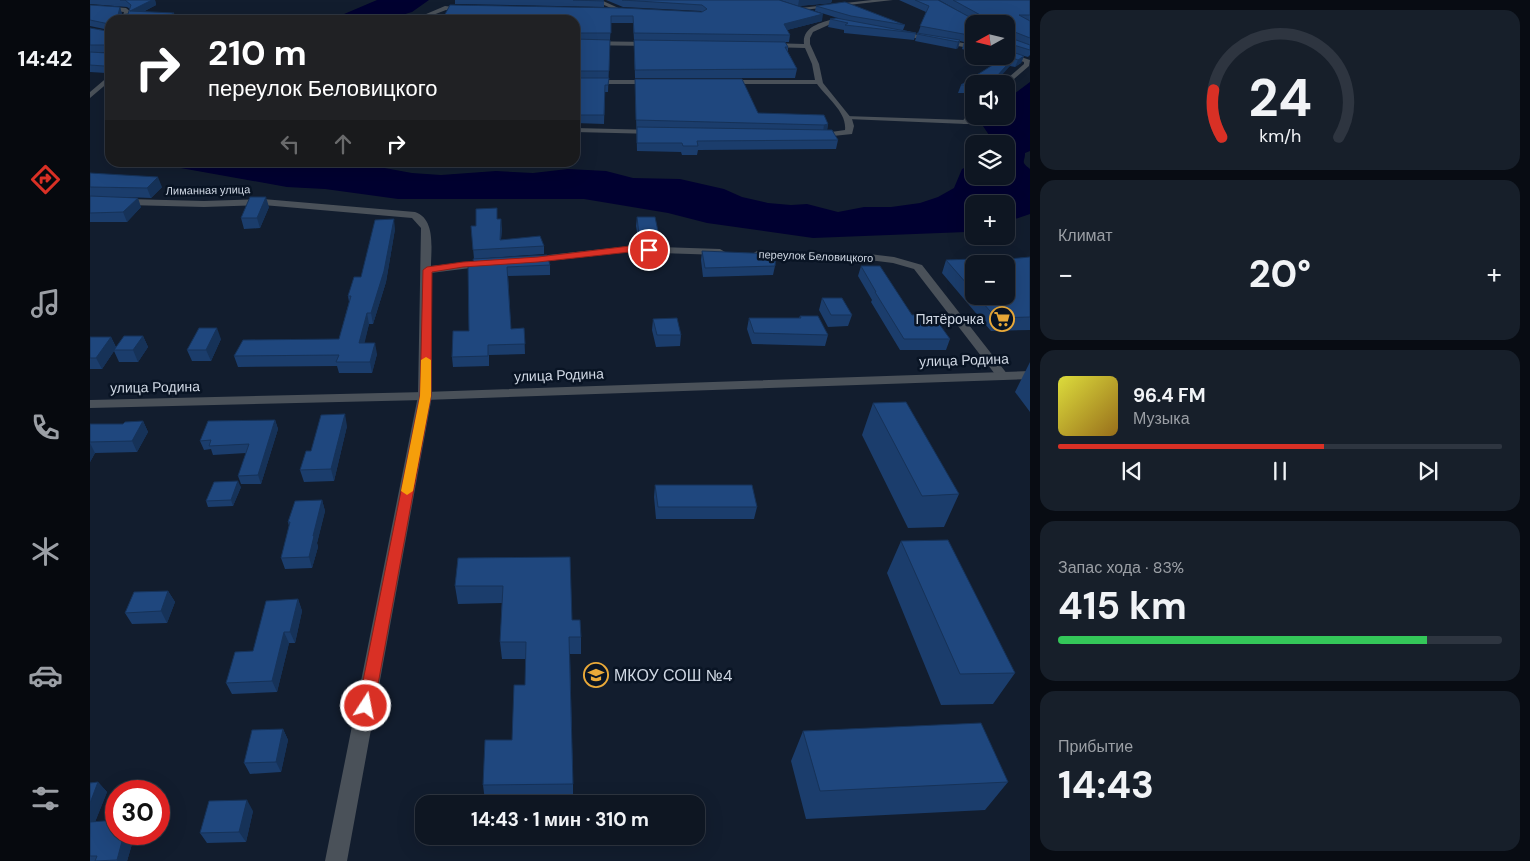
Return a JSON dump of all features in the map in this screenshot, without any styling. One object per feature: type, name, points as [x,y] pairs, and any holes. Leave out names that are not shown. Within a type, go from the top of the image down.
[{"type":"street","points":[[596,0],[622,11]]},
{"type":"street","points":[[794,9],[890,0]]},
{"type":"street","points":[[786,6],[810,14]]},
{"type":"street","points":[[90,7],[126,10],[128,12],[127,15]]},
{"type":"street","points":[[430,15],[446,8],[475,9]]},
{"type":"street","points":[[602,11],[630,12]]},
{"type":"street","points":[[813,136],[839,135],[849,132],[851,127],[847,117],[819,82],[819,72],[806,46],[806,35],[810,30],[837,22],[818,16]]},
{"type":"street","points":[[889,32],[965,45]]},
{"type":"street","points":[[580,43],[662,44]]},
{"type":"street","points":[[758,45],[806,46]]},
{"type":"street","points":[[1015,57],[1027,61],[1027,65],[1015,75]]},
{"type":"street","points":[[90,96],[105,82]]},
{"type":"street","points":[[580,82],[663,82]]},
{"type":"street","points":[[712,82],[819,82]]},
{"type":"street","points":[[580,130],[664,132]]},
{"type":"street","name":"Лиманная улица","points":[[90,202],[204,204],[262,202],[415,215],[426,228],[427,270]]},
{"type":"street","points":[[519,261],[630,249],[726,253]]},
{"type":"street","name":"переулок Беловицкого","points":[[746,253],[869,257],[894,260],[918,267],[1002,375]]},
{"type":"street","points":[[336,861],[425,396],[427,270],[463,264],[500,262]]},
{"type":"street","name":"улица Родина","points":[[90,404],[425,396],[1030,374]]},
{"type":"lane","points":[[847,117],[965,122]]},
{"type":"shaded area","points":[[377,0],[429,0],[412,12],[402,15],[342,15]]},
{"type":"shaded area","points":[[1030,82],[1030,151],[1025,153],[1024,162],[1030,169],[1030,214],[1015,219],[1015,195],[965,195],[965,232],[813,238],[707,223],[668,213],[584,199],[398,199],[325,189],[287,187],[175,167],[379,167],[412,173],[441,175],[496,171],[533,173],[568,169],[606,171],[633,178],[680,179],[724,189],[742,197],[768,203],[807,204],[838,212],[864,207],[891,207],[920,203],[938,197],[954,188],[962,169],[965,168],[965,185],[1015,185],[1015,135],[989,135],[982,125],[1015,125],[1015,93]]},
{"type":"building","points":[[125,0],[152,0],[130,11],[174,13],[170,15],[118,15],[128,14],[131,5]]},
{"type":"building","points":[[622,0],[779,0],[823,14],[784,24],[790,35],[634,33],[633,16],[611,16],[611,33],[580,33],[580,15],[445,15],[450,5],[622,8],[702,12],[707,9],[702,5]]},
{"type":"building","points":[[915,0],[938,0],[966,15],[965,34],[920,26],[929,6]]},
{"type":"building","points":[[953,0],[1030,0],[1030,15],[1019,15],[1030,21],[1030,38],[1015,32],[1015,15],[980,15]]},
{"type":"building","points":[[845,2],[905,25],[851,16],[816,6]]},
{"type":"building","points":[[90,5],[120,7],[118,15],[105,15],[105,23],[90,20]]},
{"type":"building","points":[[836,18],[916,33],[845,25],[848,23],[830,19]]},
{"type":"building","points":[[90,28],[105,31],[105,45],[90,45]]},
{"type":"building","points":[[917,33],[960,40],[958,42]]},
{"type":"building","points":[[580,39],[610,40],[609,71],[580,71]]},
{"type":"building","points":[[634,40],[785,42],[788,47],[785,47],[797,69],[635,70]]},
{"type":"building","points":[[1015,40],[1030,45],[1030,50],[1015,45]]},
{"type":"building","points":[[90,52],[105,53],[105,65],[90,65]]},
{"type":"building","points":[[1015,53],[1024,56],[1018,60],[1015,59]]},
{"type":"building","points":[[993,65],[1007,65],[998,75],[977,75]]},
{"type":"building","points":[[580,78],[609,78],[608,85],[605,85],[604,115],[580,115]]},
{"type":"building","points":[[635,79],[742,79],[758,113],[824,115],[828,124],[636,120]]},
{"type":"building","points":[[637,127],[832,130],[838,140],[697,141],[698,146],[683,146],[682,143],[637,143]]},
{"type":"building","points":[[90,173],[158,177],[147,188],[90,187]]},
{"type":"building","points":[[90,196],[138,198],[123,212],[90,213]]},
{"type":"building","points":[[250,197],[266,197],[257,218],[241,218]]},
{"type":"building","points":[[497,208],[497,219],[501,219],[500,240],[540,236],[544,246],[473,250],[471,226],[476,226],[476,209]]},
{"type":"building","points":[[637,217],[655,217],[659,236],[639,235]]},
{"type":"building","points":[[394,219],[384,271],[371,313],[367,313],[359,343],[375,343],[370,362],[336,362],[339,355],[234,356],[243,340],[339,339],[351,296],[348,296],[354,277],[361,277],[375,220]]},
{"type":"building","points":[[641,244],[662,244],[665,255],[642,255]]},
{"type":"building","points":[[702,251],[776,254],[775,266],[705,268]]},
{"type":"building","points":[[547,255],[550,265],[507,267],[511,329],[524,328],[525,344],[488,345],[488,356],[452,357],[453,331],[469,331],[468,263],[474,263],[473,259]]},
{"type":"building","points":[[1030,257],[1030,317],[996,318],[985,305],[1015,305],[1015,258]]},
{"type":"building","points":[[965,259],[965,282],[946,260]]},
{"type":"building","points":[[861,266],[880,266],[912,315],[932,314],[950,339],[904,339]]},
{"type":"building","points":[[822,298],[842,298],[852,315],[831,315]]},
{"type":"building","points":[[800,316],[818,316],[828,335],[754,333],[749,318],[801,318]]},
{"type":"building","points":[[677,318],[681,335],[657,335],[653,319]]},
{"type":"building","points":[[199,328],[217,328],[206,350],[187,350]]},
{"type":"building","points":[[124,336],[143,336],[133,350],[114,350]]},
{"type":"building","points":[[90,337],[111,337],[96,358],[90,358]]},
{"type":"building","points":[[906,402],[959,494],[922,496],[873,403]]},
{"type":"building","points":[[345,414],[331,469],[300,470],[306,451],[311,451],[321,415]]},
{"type":"building","points":[[275,420],[258,475],[238,476],[249,444],[209,446],[211,440],[200,441],[208,421]]},
{"type":"building","points":[[143,421],[132,441],[90,442],[90,424],[123,424],[125,422]]},
{"type":"building","points":[[238,481],[231,500],[206,501],[214,482]]},
{"type":"building","points":[[655,485],[752,485],[757,507],[658,507]]},
{"type":"building","points":[[322,500],[309,557],[281,558],[290,522],[288,522],[295,501]]},
{"type":"building","points":[[948,540],[1015,673],[960,674],[901,541]]},
{"type":"building","points":[[570,557],[572,620],[580,620],[581,637],[569,637],[573,784],[483,785],[485,740],[512,740],[514,685],[525,685],[526,642],[500,642],[503,586],[455,586],[458,558]]},
{"type":"building","points":[[168,591],[161,611],[125,613],[134,592]]},
{"type":"building","points":[[298,599],[290,632],[284,632],[272,681],[226,683],[235,652],[253,651],[266,601]]},
{"type":"building","points":[[981,723],[1008,782],[820,791],[803,731]]},
{"type":"building","points":[[283,729],[276,762],[244,763],[252,730]]},
{"type":"building","points":[[98,782],[90,803],[90,783]]},
{"type":"building","points":[[247,800],[239,832],[200,833],[209,801]]},
{"type":"building","points":[[105,821],[105,845],[121,845],[117,860],[95,861],[97,856],[90,856],[90,822]]},
{"type":"slow traffic","points":[[407,491],[425,396],[426,360]]},
{"type":"place","name":"Пятёрочка","points":[[1002,319]]},
{"type":"place","name":"МКОУ СОШ №4","points":[[596,675]]},
{"type":"route","points":[[366,706],[425,396],[427,270],[463,264],[538,260],[590,252],[630,249],[649,250]]}]
